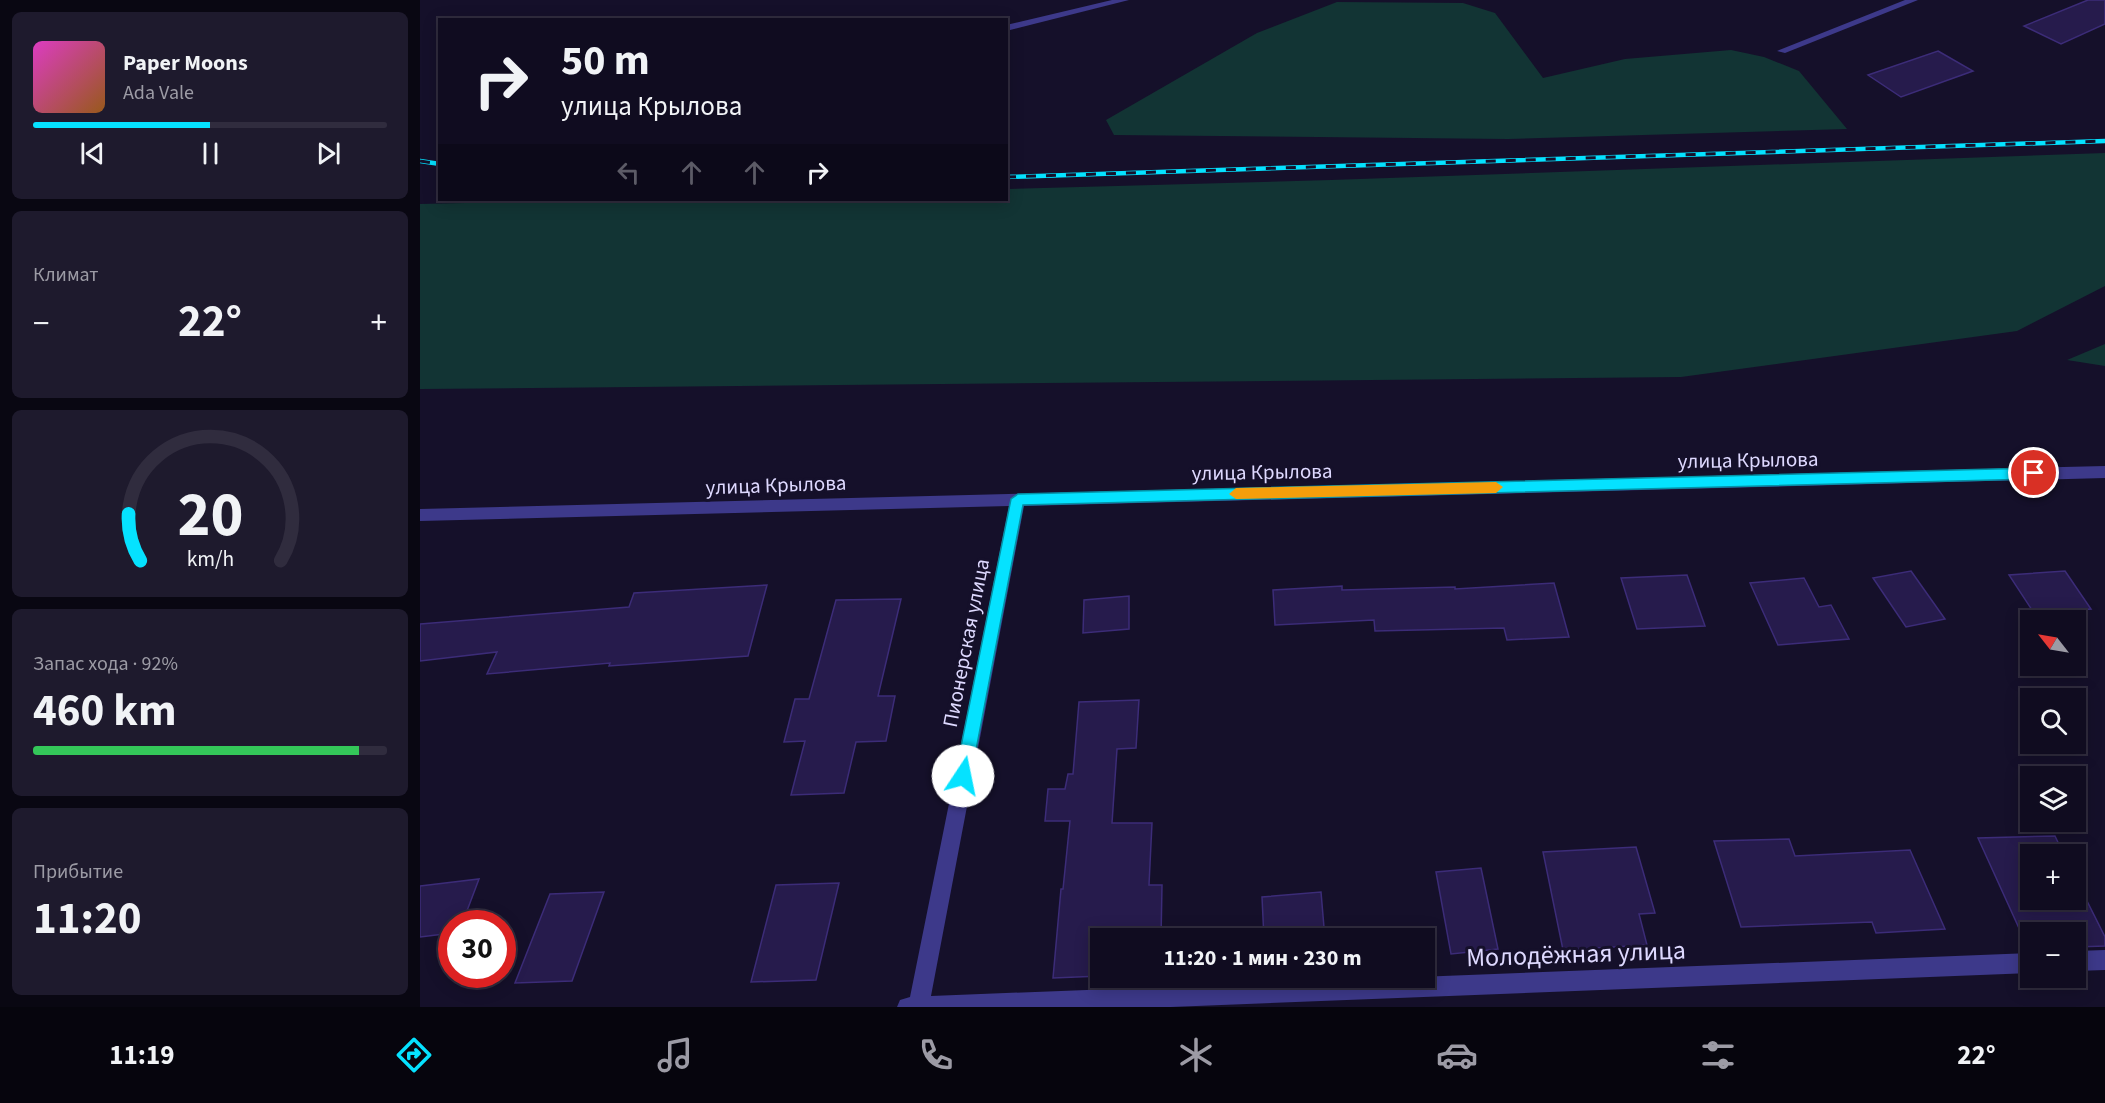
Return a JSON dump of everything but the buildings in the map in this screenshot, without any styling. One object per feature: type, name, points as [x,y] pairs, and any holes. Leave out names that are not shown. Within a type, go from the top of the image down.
[{"type":"street","points":[[1008,28],[1124,0]]},
{"type":"street","points":[[1782,51],[1913,0]]},
{"type":"street","name":"улица Крылова","points":[[420,515],[2105,472]]},
{"type":"street","name":"Пионерская улица","points":[[918,1007],[1018,499]]},
{"type":"street","points":[[2086,961],[2105,960]]},
{"type":"street","name":"Молодёжная улица","points":[[907,1007],[2020,963]]},
{"type":"green space","points":[[1337,2],[1463,3],[1495,13],[1543,78],[1625,59],[1731,50],[1764,57],[1799,71],[1847,129],[1508,139],[1114,135],[1106,120],[1257,33]]},
{"type":"green space","points":[[2105,153],[2105,286],[2017,331],[1681,377],[420,389],[420,204],[554,201],[1008,201],[1008,189]]},
{"type":"green space","points":[[2105,344],[2105,366],[2067,360]]},
{"type":"railway","points":[[1008,177],[2105,141]]},
{"type":"railway","points":[[420,161],[438,164]]},
{"type":"slow traffic","points":[[1236,494],[1496,487]]},
{"type":"route","points":[[963,776],[1018,499],[2034,473]]}]
